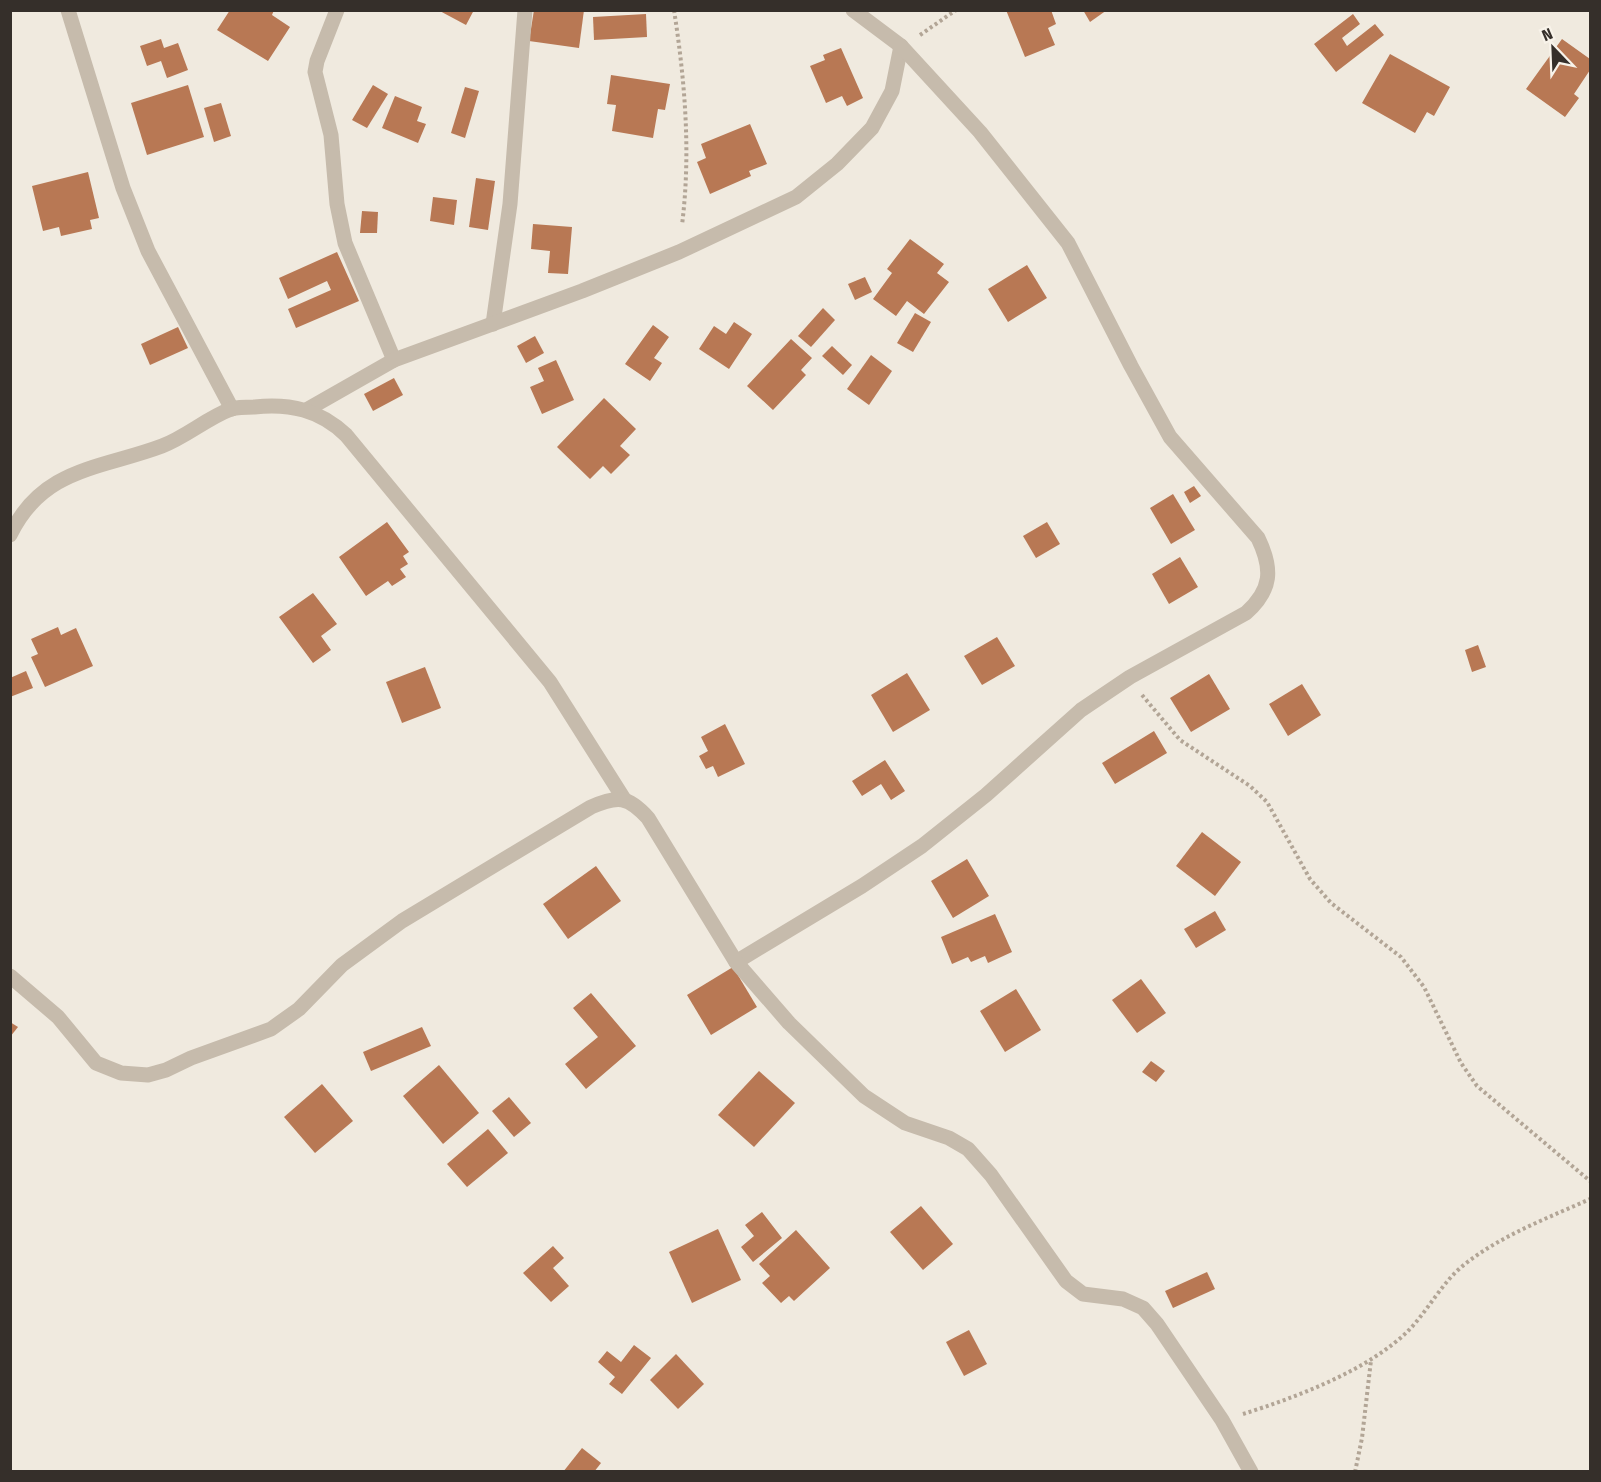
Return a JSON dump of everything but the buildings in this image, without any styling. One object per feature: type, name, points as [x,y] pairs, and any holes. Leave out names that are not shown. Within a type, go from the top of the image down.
[{"type":"street","points":[[68,10],[123,188],[144,240],[232,409]]},
{"type":"street","points":[[337,10],[317,60],[315,72],[331,135],[337,204],[345,243],[394,360]]},
{"type":"street","points":[[493,324],[510,204],[525,10]]},
{"type":"street","points":[[736,962],[862,886],[922,846],[986,795],[1081,710],[1130,677],[1246,613],[1260,601],[1269,577],[1266,554],[1248,525],[1170,437],[1068,243],[980,132],[902,46],[853,10]]},
{"type":"street","points":[[308,409],[394,360],[679,252],[796,197],[837,164],[872,128],[892,91],[902,46]]},
{"type":"street","points":[[10,535],[29,505],[50,486],[67,476],[164,445],[232,409],[273,404],[308,409],[331,420],[346,435],[550,682],[624,799],[636,806],[648,818],[736,962],[789,1023],[864,1096],[905,1123],[949,1138],[968,1149],[998,1184],[1066,1281],[1083,1294],[1123,1299],[1143,1308],[1157,1324],[1222,1420],[1251,1472]]},
{"type":"street","points":[[10,976],[58,1017],[96,1063],[121,1073],[148,1075],[166,1070],[191,1058],[271,1029],[299,1009],[342,965],[402,921],[591,807],[606,801],[624,799]]},
{"type":"path","points":[[674,10],[681,55],[686,120],[686,173],[679,252]]},
{"type":"path","points":[[902,46],[956,10]]},
{"type":"path","points":[[1130,677],[1161,720],[1180,740],[1250,786],[1267,802],[1310,879],[1331,903],[1401,957],[1424,987],[1461,1063],[1477,1086],[1590,1181]]},
{"type":"path","points":[[1222,1420],[1290,1396],[1371,1359],[1409,1329],[1462,1265],[1488,1247],[1516,1232],[1590,1199]]},
{"type":"path","points":[[1355,1472],[1362,1438],[1371,1359]]}]
